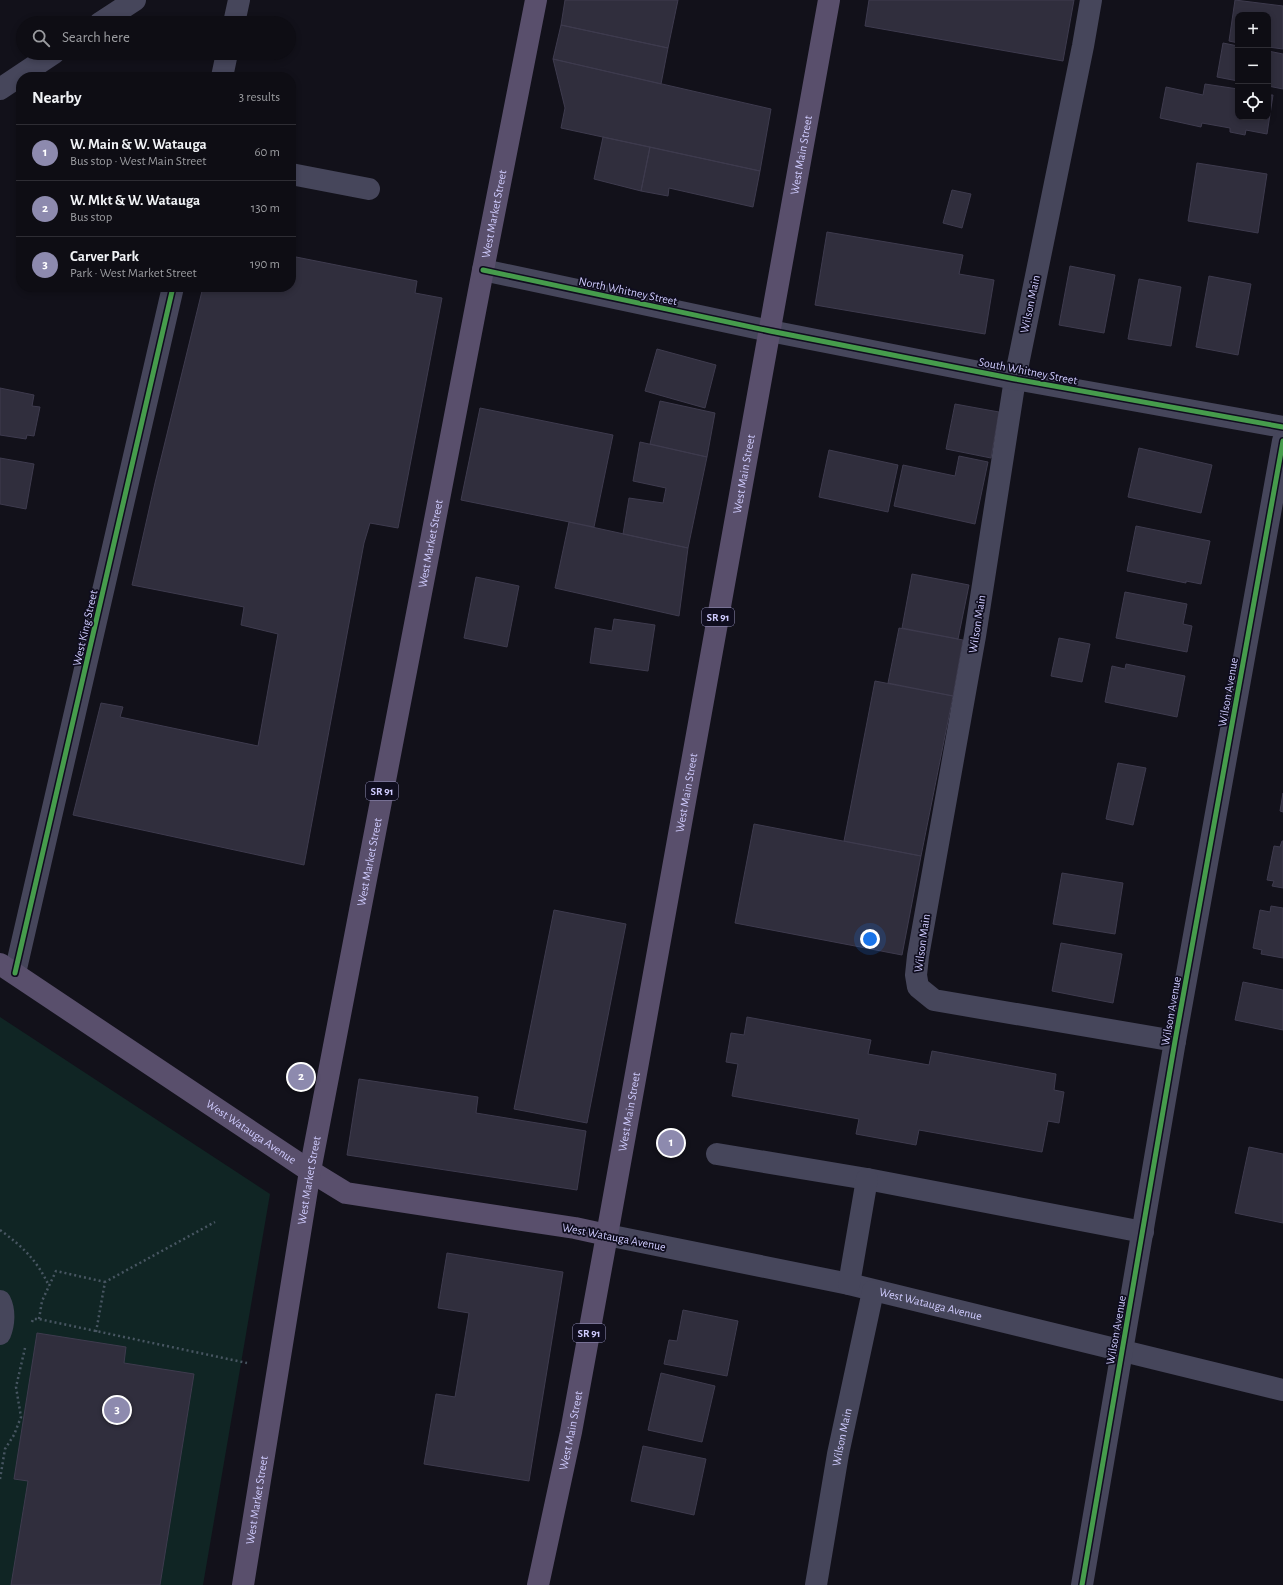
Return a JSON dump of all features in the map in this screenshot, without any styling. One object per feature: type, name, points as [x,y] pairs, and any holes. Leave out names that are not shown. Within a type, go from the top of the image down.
[{"type":"main road","name":"West Market Street","points":[[243,1585],[310,1171],[536,0]]},
{"type":"main road","name":"West Main Street","points":[[538,1585],[571,1432],[829,0]]},
{"type":"main road","name":"West Watauga Avenue","points":[[8,969],[310,1171],[346,1193],[575,1228],[607,1235]]},
{"type":"street","points":[[111,16],[135,0]]},
{"type":"street","points":[[236,16],[240,0]]},
{"type":"street","name":"Wilson Main","points":[[1091,0],[1080,62],[1014,379],[975,636],[918,956],[916,975],[918,987],[934,1000],[1176,1041]]},
{"type":"street","points":[[26,72],[44,60]]},
{"type":"street","points":[[223,72],[226,60]]},
{"type":"street","points":[[0,89],[16,78]]},
{"type":"street","points":[[296,175],[369,189]]},
{"type":"street","name":"North Whitney Street","points":[[483,270],[770,331]]},
{"type":"street","name":"West King Street","points":[[8,969],[172,292]]},
{"type":"street","name":"South Whitney Street","points":[[770,331],[1014,379],[1283,427]]},
{"type":"street","name":"Wilson Avenue","points":[[1082,1585],[1176,1041],[1283,441]]},
{"type":"street","points":[[717,1154],[867,1179],[1143,1232]]},
{"type":"street","points":[[849,1284],[867,1179]]},
{"type":"street","name":"West Watauga Avenue","points":[[607,1235],[849,1284],[1283,1390]]},
{"type":"street","name":"Wilson Main","points":[[816,1585],[838,1454],[873,1291]]},
{"type":"street","points":[[0,1301],[2,1305],[3,1325],[0,1334]]},
{"type":"path","points":[[39,1319],[42,1301],[56,1271],[105,1282],[215,1222]]},
{"type":"path","points":[[0,1230],[19,1244],[30,1256],[49,1286]]},
{"type":"path","points":[[96,1332],[105,1282]]},
{"type":"path","points":[[31,1327],[33,1319],[39,1319],[247,1363]]},
{"type":"path","points":[[0,1479],[5,1449],[14,1435],[21,1418],[16,1388],[27,1342]]},
{"type":"path","points":[[8,1388],[16,1388]]},
{"type":"green space","points":[[0,1017],[270,1194],[203,1585],[0,1585]]},
{"type":"building","points":[[565,0],[678,0],[668,48],[561,25]]},
{"type":"building","points":[[869,0],[1074,0],[1063,61],[865,26]]},
{"type":"building","points":[[1235,0],[1283,6],[1283,49],[1271,47],[1271,12],[1235,12],[1235,42],[1229,41]]},
{"type":"building","points":[[561,25],[668,48],[661,84],[553,59]]},
{"type":"building","points":[[1223,43],[1235,45],[1235,80],[1217,77]]},
{"type":"building","points":[[1271,52],[1283,54],[1283,89],[1271,87]]},
{"type":"building","points":[[553,59],[771,109],[760,171],[561,128],[565,108]]},
{"type":"building","points":[[1205,84],[1235,89],[1235,120],[1269,120],[1267,134],[1246,130],[1245,135],[1230,132],[1230,128],[1202,123],[1201,127],[1160,118],[1166,87],[1203,95]]},
{"type":"building","points":[[1271,95],[1273,95],[1271,108]]},
{"type":"building","points":[[603,137],[650,147],[641,191],[594,179]]},
{"type":"building","points":[[650,147],[760,171],[753,207],[669,188],[668,196],[641,191]]},
{"type":"building","points":[[1197,163],[1267,174],[1258,233],[1188,221]]},
{"type":"building","points":[[952,190],[971,194],[962,228],[943,223]]},
{"type":"building","points":[[827,232],[963,255],[959,274],[994,280],[985,334],[815,305]]},
{"type":"building","points":[[296,257],[417,281],[415,293],[442,298],[398,528],[370,523],[364,543],[304,865],[73,815],[101,703],[123,707],[120,717],[258,746],[278,634],[241,625],[244,607],[132,585],[155,483],[202,292],[296,292]]},
{"type":"building","points":[[1070,266],[1115,275],[1104,333],[1059,325]]},
{"type":"building","points":[[1209,276],[1251,284],[1238,355],[1196,347]]},
{"type":"building","points":[[1139,279],[1181,287],[1171,346],[1128,339]]},
{"type":"building","points":[[657,349],[716,365],[705,408],[645,391]]},
{"type":"building","points":[[0,388],[34,395],[32,406],[40,407],[34,436],[27,435],[26,439],[0,435]]},
{"type":"building","points":[[660,401],[715,413],[707,457],[650,444]]},
{"type":"building","points":[[955,404],[999,412],[991,458],[946,449]]},
{"type":"building","points":[[480,408],[613,435],[594,527],[461,500]]},
{"type":"building","points":[[640,442],[707,457],[688,548],[623,534],[629,498],[663,503],[666,488],[633,481]]},
{"type":"building","points":[[1139,448],[1212,465],[1201,513],[1128,497]]},
{"type":"building","points":[[829,450],[898,465],[888,512],[819,497]]},
{"type":"building","points":[[959,456],[988,462],[975,524],[894,506],[903,465],[955,476]]},
{"type":"building","points":[[0,458],[34,464],[26,509],[0,504]]},
{"type":"building","points":[[569,522],[688,548],[679,616],[555,588]]},
{"type":"building","points":[[1136,526],[1210,541],[1201,584],[1186,581],[1186,583],[1127,571]]},
{"type":"building","points":[[912,574],[969,585],[958,639],[902,628]]},
{"type":"building","points":[[476,577],[519,586],[507,647],[464,638]]},
{"type":"building","points":[[1125,592],[1187,604],[1183,624],[1192,626],[1187,652],[1116,638]]},
{"type":"building","points":[[614,619],[655,625],[648,671],[590,663],[595,628],[612,631]]},
{"type":"building","points":[[899,628],[963,640],[953,696],[888,683]]},
{"type":"building","points":[[1059,638],[1090,644],[1082,682],[1051,676]]},
{"type":"building","points":[[1126,664],[1185,676],[1177,717],[1105,702],[1112,666],[1125,669]]},
{"type":"building","points":[[875,681],[953,696],[921,856],[844,841]]},
{"type":"building","points":[[1118,763],[1146,768],[1133,825],[1106,819]]},
{"type":"building","points":[[1283,793],[1283,812],[1280,811]]},
{"type":"building","points":[[754,824],[921,856],[902,955],[735,923]]},
{"type":"building","points":[[1282,841],[1283,888],[1272,886],[1274,881],[1267,880],[1274,846],[1280,847]]},
{"type":"building","points":[[1062,873],[1123,883],[1115,934],[1053,924]]},
{"type":"building","points":[[1271,906],[1283,908],[1283,958],[1261,954],[1262,950],[1253,948],[1260,910],[1270,912]]},
{"type":"building","points":[[554,910],[626,924],[587,1123],[514,1109]]},
{"type":"building","points":[[1061,943],[1122,954],[1113,1003],[1052,991]]},
{"type":"building","points":[[1243,982],[1283,990],[1283,1030],[1235,1020]]},
{"type":"building","points":[[747,1017],[871,1040],[868,1054],[929,1065],[932,1051],[1056,1074],[1054,1090],[1064,1092],[1059,1123],[1048,1121],[1042,1152],[919,1130],[916,1145],[856,1134],[859,1119],[732,1096],[738,1064],[726,1062],[731,1033],[744,1035]]},
{"type":"building","points":[[359,1079],[478,1097],[476,1113],[586,1131],[577,1190],[347,1155]]},
{"type":"building","points":[[1249,1147],[1283,1154],[1283,1223],[1235,1213]]},
{"type":"building","points":[[447,1253],[563,1272],[529,1481],[424,1464],[436,1394],[455,1397],[469,1313],[438,1308]]},
{"type":"building","points":[[683,1310],[738,1321],[727,1376],[664,1364],[669,1340],[677,1341]]},
{"type":"building","points":[[37,1333],[126,1347],[124,1363],[194,1374],[160,1585],[11,1585],[28,1481],[14,1479]]},
{"type":"building","points":[[661,1373],[715,1386],[702,1442],[648,1430]]},
{"type":"building","points":[[643,1446],[706,1459],[694,1515],[631,1501]]},
{"type":"cycle path","points":[[483,270],[770,331],[1015,379],[1283,427]]},
{"type":"cycle path","points":[[15,973],[172,292]]},
{"type":"cycle path","points":[[1082,1585],[1175,1041],[1283,441]]},
{"type":"place","name":"W. Mkt & W. Watauga","points":[[301,1077]]},
{"type":"place","name":"W. Main & W. Watauga","points":[[671,1143]]},
{"type":"place","name":"Carver Park","points":[[117,1410]]}]
